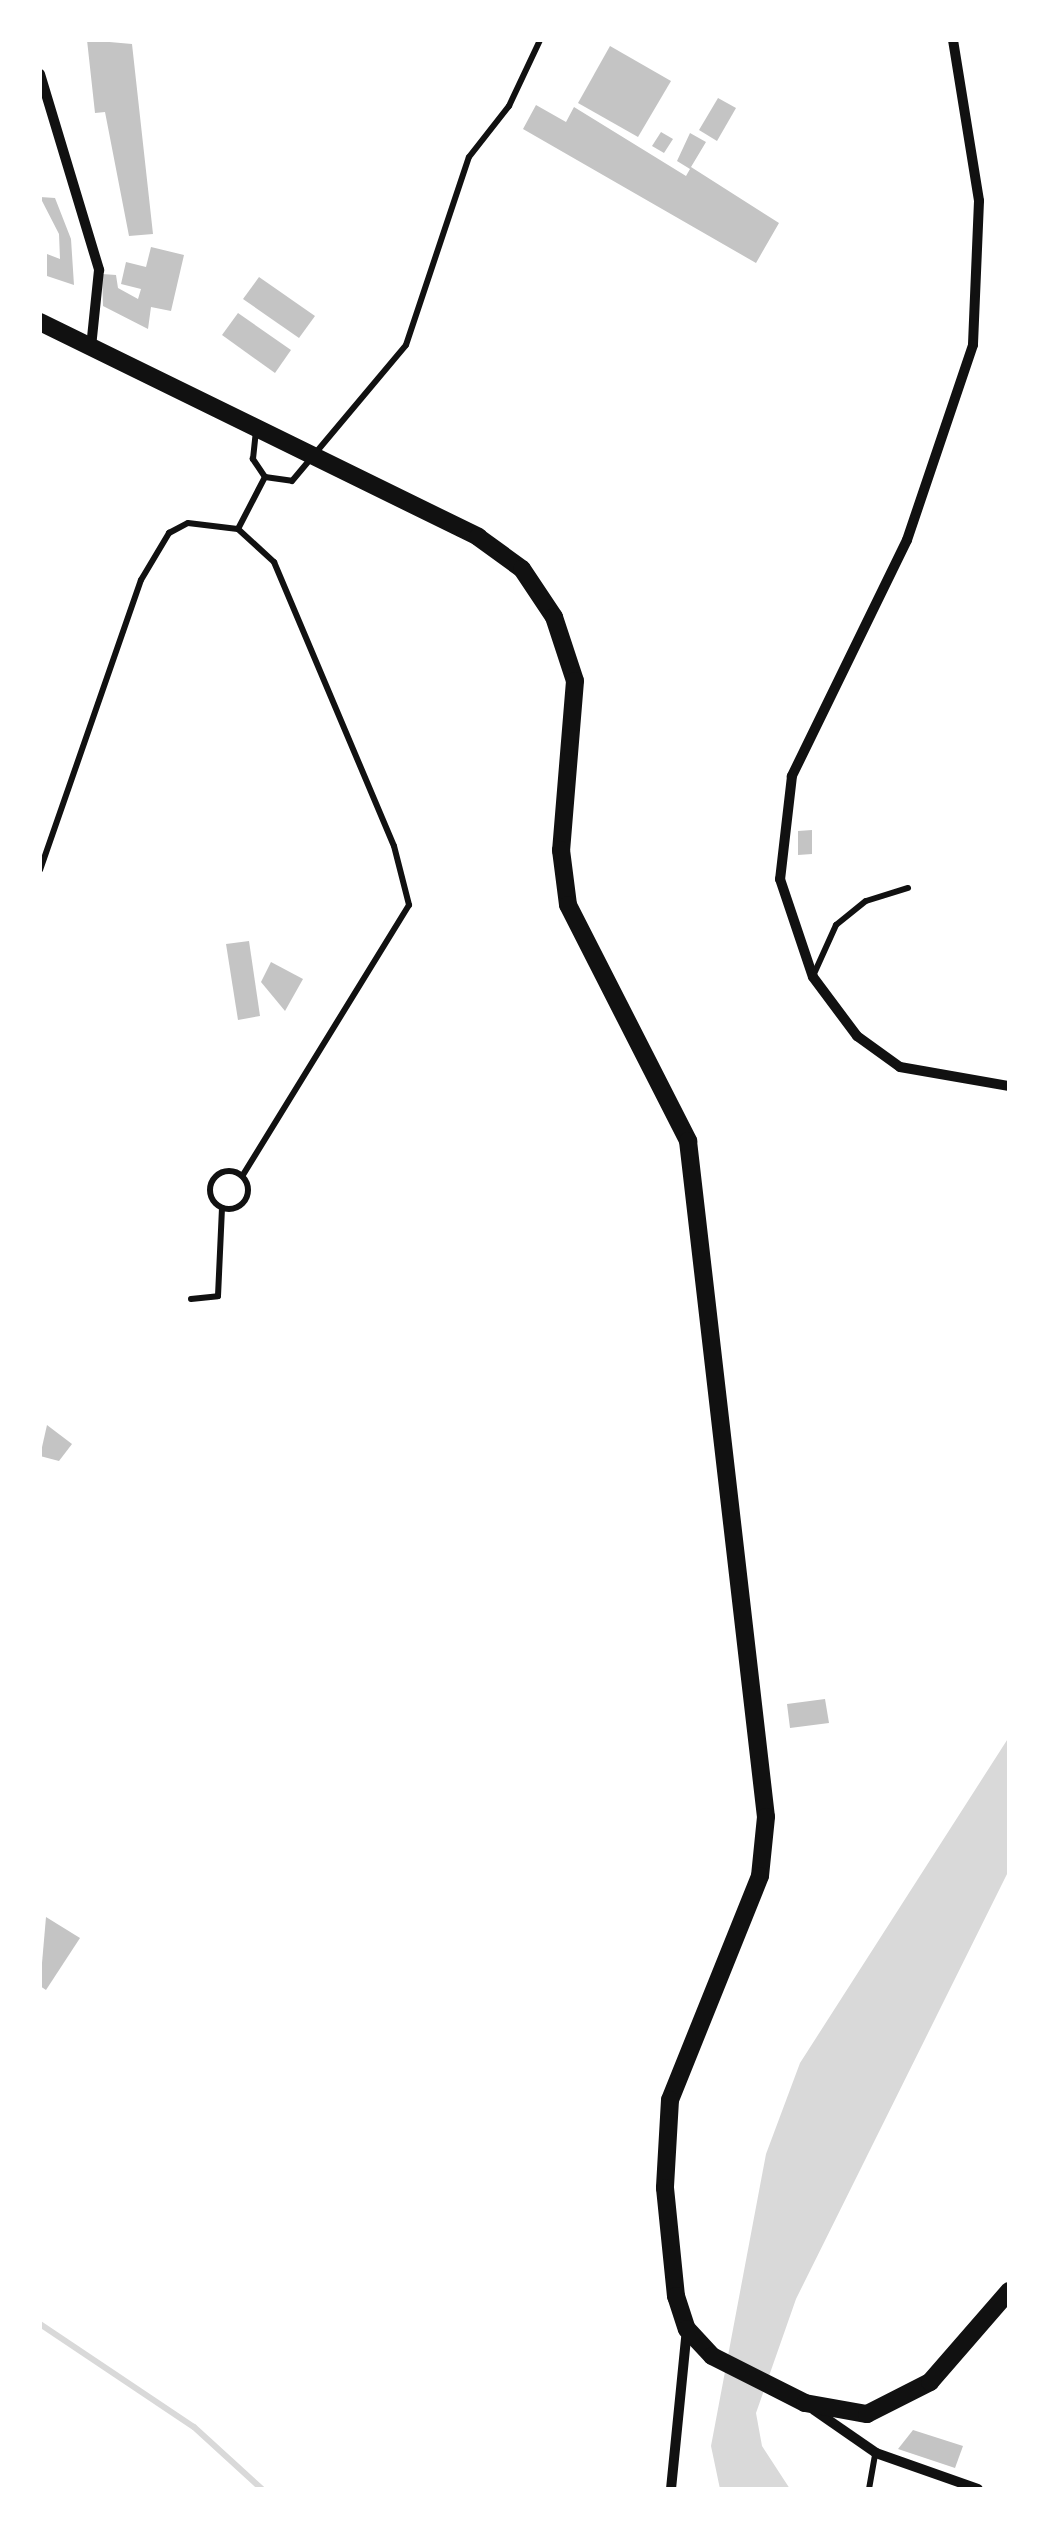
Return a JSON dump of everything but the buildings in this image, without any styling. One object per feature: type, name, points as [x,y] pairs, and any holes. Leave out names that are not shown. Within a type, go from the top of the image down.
[{"type":"main road","points":[[40,322],[478,536],[522,569],[554,617],[575,680],[561,850],[568,905],[688,1142],[766,1848],[670,2100],[667,2238],[687,2329],[712,2356],[805,2403],[868,2414],[908,2398],[1009,2291]]},
{"type":"street","points":[[953,40],[979,201],[973,345],[907,540],[792,776],[780,879],[813,976],[857,1036],[900,1067],[1009,1086]]},
{"type":"street","points":[[40,74],[98,270],[91,348]]},
{"type":"street","points":[[670,2489],[687,2329]]},
{"type":"street","points":[[805,2403],[876,2453],[978,2489]]},
{"type":"lane","points":[[256,428],[253,459],[264,477],[292,482],[311,454],[406,344],[469,157],[509,106],[540,40]]},
{"type":"lane","points":[[238,529],[264,477]]},
{"type":"lane","points":[[40,870],[141,580],[169,533],[188,523],[238,529],[274,562],[394,846],[409,905],[242,1176],[243,1203],[222,1208]]},
{"type":"lane","points":[[813,976],[836,924],[866,900],[908,888]]},
{"type":"lane","points":[[191,1298],[218,1296],[222,1208],[210,1183],[220,1172],[242,1176]]},
{"type":"lane","points":[[869,2489],[876,2453]]},
{"type":"shaded area","points":[[1009,1737],[1009,1870],[796,2299],[756,2413],[762,2446],[790,2489],[720,2489],[711,2446],[766,2154],[800,2063]]},
{"type":"waterway","points":[[40,2324],[194,2427],[262,2489]]}]
